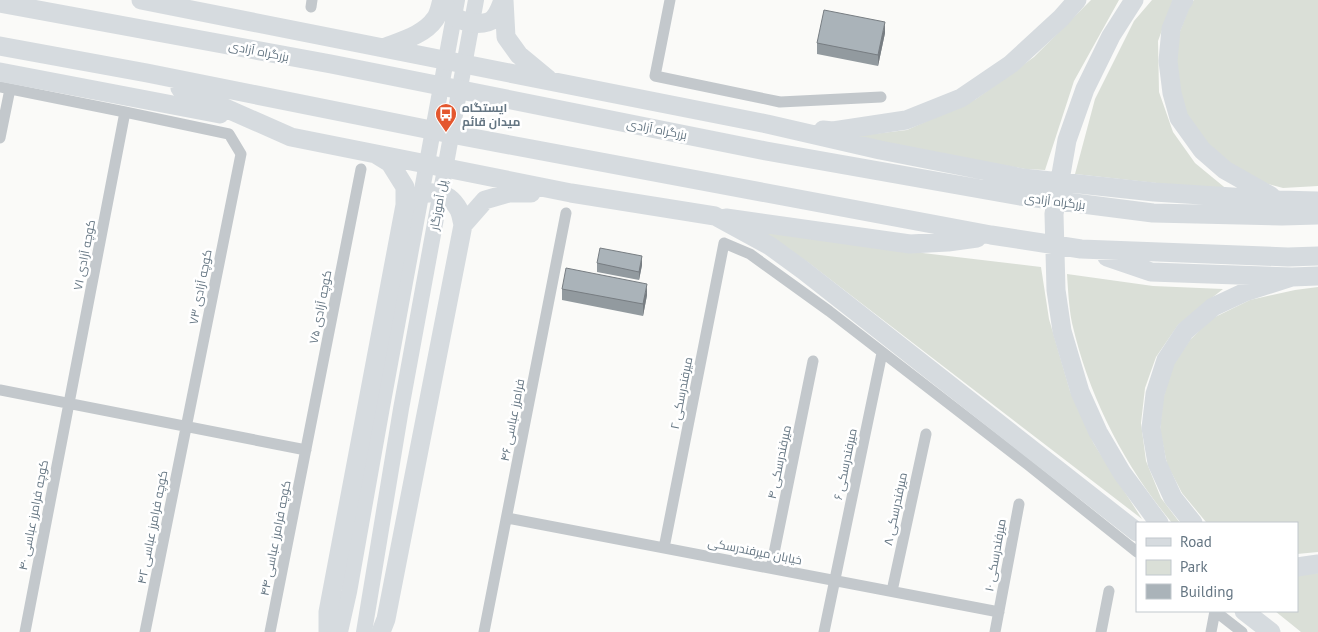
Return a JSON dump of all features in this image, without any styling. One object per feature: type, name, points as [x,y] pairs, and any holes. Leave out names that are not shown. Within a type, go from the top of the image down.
[{"type":"highway","points":[[142,0],[767,124],[880,150],[1023,178],[1154,192],[1279,200],[1318,200]]},
{"type":"highway","points":[[383,48],[407,39],[428,27],[436,17],[443,0]]},
{"type":"highway","points":[[443,0],[449,14],[475,23],[489,22],[498,14],[503,0]]},
{"type":"highway","points":[[503,0],[506,37],[519,55],[551,81]]},
{"type":"highway","points":[[767,124],[833,131],[906,120],[961,98],[1011,64],[1078,0]]},
{"type":"highway","points":[[1134,0],[1111,36],[1085,89],[1067,140],[1054,214],[1056,290],[1062,330],[1080,392],[1098,432],[1122,473],[1158,522]]},
{"type":"highway","points":[[1184,0],[1171,29],[1168,62],[1172,93],[1179,118],[1202,150],[1225,170],[1279,200]]},
{"type":"highway","name":"بزرگراه آزادی","points":[[0,3],[331,64],[766,151],[1020,196],[1153,213],[1318,215]]},
{"type":"highway","points":[[192,10],[331,64]]},
{"type":"highway","points":[[0,46],[446,133],[991,235],[1081,249],[1288,257],[1318,256]]},
{"type":"highway","points":[[0,72],[253,120]]},
{"type":"highway","points":[[146,74],[291,137],[571,193],[910,244],[948,242],[991,235]]},
{"type":"highway","points":[[328,632],[328,612],[405,205],[405,186],[390,162],[374,153]]},
{"type":"highway","points":[[463,226],[484,200],[509,192],[571,193]]},
{"type":"highway","points":[[381,632],[388,610],[463,226],[459,210],[451,199],[438,193],[424,193],[412,198],[405,205]]},
{"type":"highway","points":[[715,216],[770,246],[803,270],[1136,531]]},
{"type":"highway","points":[[1081,249],[1151,272],[1292,277],[1318,276]]},
{"type":"highway","points":[[1192,522],[1172,498],[1157,463],[1151,428],[1155,394],[1166,360],[1185,331],[1213,307],[1244,292],[1292,277]]},
{"type":"highway","points":[[1298,567],[1318,564]]},
{"type":"highway","points":[[1245,612],[1271,632]]},
{"type":"main road","name":"پل آموزگار","points":[[340,632],[349,592],[457,0]]},
{"type":"main road","name":"پل آموزگار","points":[[364,632],[401,409],[476,0]]},
{"type":"street","points":[[670,0],[655,76],[780,102],[881,97]]},
{"type":"street","points":[[0,138],[5,88],[125,112]]},
{"type":"street","name":"کوچه آزادی ۷۳","points":[[125,112],[229,134],[241,154],[186,426]]},
{"type":"street","name":"کوچه آزادی ۷۱","points":[[69,404],[125,112]]},
{"type":"street","name":"کوچه آزادی ۷۵","points":[[306,450],[361,169]]},
{"type":"street","name":"فرامرز عباسی ۴۶","points":[[484,632],[566,213]]},
{"type":"street","name":"میرفندرسکی ۲","points":[[664,548],[724,244],[750,254],[882,353]]},
{"type":"street","points":[[882,353],[1020,458],[1136,551]]},
{"type":"street","name":"میرفندرسکی ۶","points":[[824,632],[882,353]]},
{"type":"street","name":"میرفندرسکی ۴","points":[[771,568],[813,361]]},
{"type":"street","points":[[0,390],[306,450]]},
{"type":"street","name":"کوچه فرامرز عباسی ۴۰","points":[[25,632],[69,404]]},
{"type":"street","name":"کوچه فرامرز عباسی ۴۲","points":[[145,632],[186,426]]},
{"type":"street","name":"میرفندرسکی ۸","points":[[892,591],[926,434]]},
{"type":"street","name":"کوچه فرامرز عباسی ۴۴","points":[[270,632],[306,450]]},
{"type":"street","name":"میرفندرسکی ۱۰","points":[[995,632],[1019,504]]},
{"type":"street","name":"خیابان میرفندرسکی","points":[[507,518],[999,612]]},
{"type":"street","points":[[1101,632],[1109,591]]},
{"type":"street","points":[[1211,632],[1215,612]]},
{"type":"street","points":[[1216,612],[1242,632]]},
{"type":"green space","points":[[1091,0],[1119,0],[1074,81],[1045,170],[1025,169],[848,137],[907,130],[976,99],[1034,57]]},
{"type":"green space","points":[[1152,0],[1173,0],[1158,41],[1159,92],[1173,132],[1195,163],[1229,191],[1075,174],[1095,99],[1134,21]]},
{"type":"green space","points":[[1194,0],[1318,0],[1318,186],[1283,188],[1245,178],[1212,155],[1189,122],[1175,82],[1177,39],[1190,5]]},
{"type":"green space","points":[[755,227],[889,249],[1041,267],[1049,319],[1070,391],[1094,444],[1142,519],[809,263]]},
{"type":"green space","points":[[1067,274],[1153,286],[1223,289],[1178,325],[1156,357],[1145,388],[1141,423],[1146,461],[1161,498],[1179,522],[1171,522],[1155,501],[1110,429],[1098,404],[1079,350],[1069,305]]},
{"type":"green space","points":[[1318,287],[1318,552],[1298,554],[1298,522],[1206,522],[1182,493],[1167,464],[1160,430],[1163,399],[1173,365],[1190,340],[1211,319],[1250,300]]},
{"type":"green space","points":[[1318,573],[1318,632],[1301,632],[1276,612],[1298,612],[1298,575]]},
{"type":"building","points":[[824,10],[885,22],[878,55],[817,43]]},
{"type":"building","points":[[600,248],[642,256],[639,272],[597,263]]},
{"type":"building","points":[[566,268],[647,284],[643,304],[562,289]]},
{"type":"place","name":"ایستگاه میدان قائم","points":[[446,133]]}]
